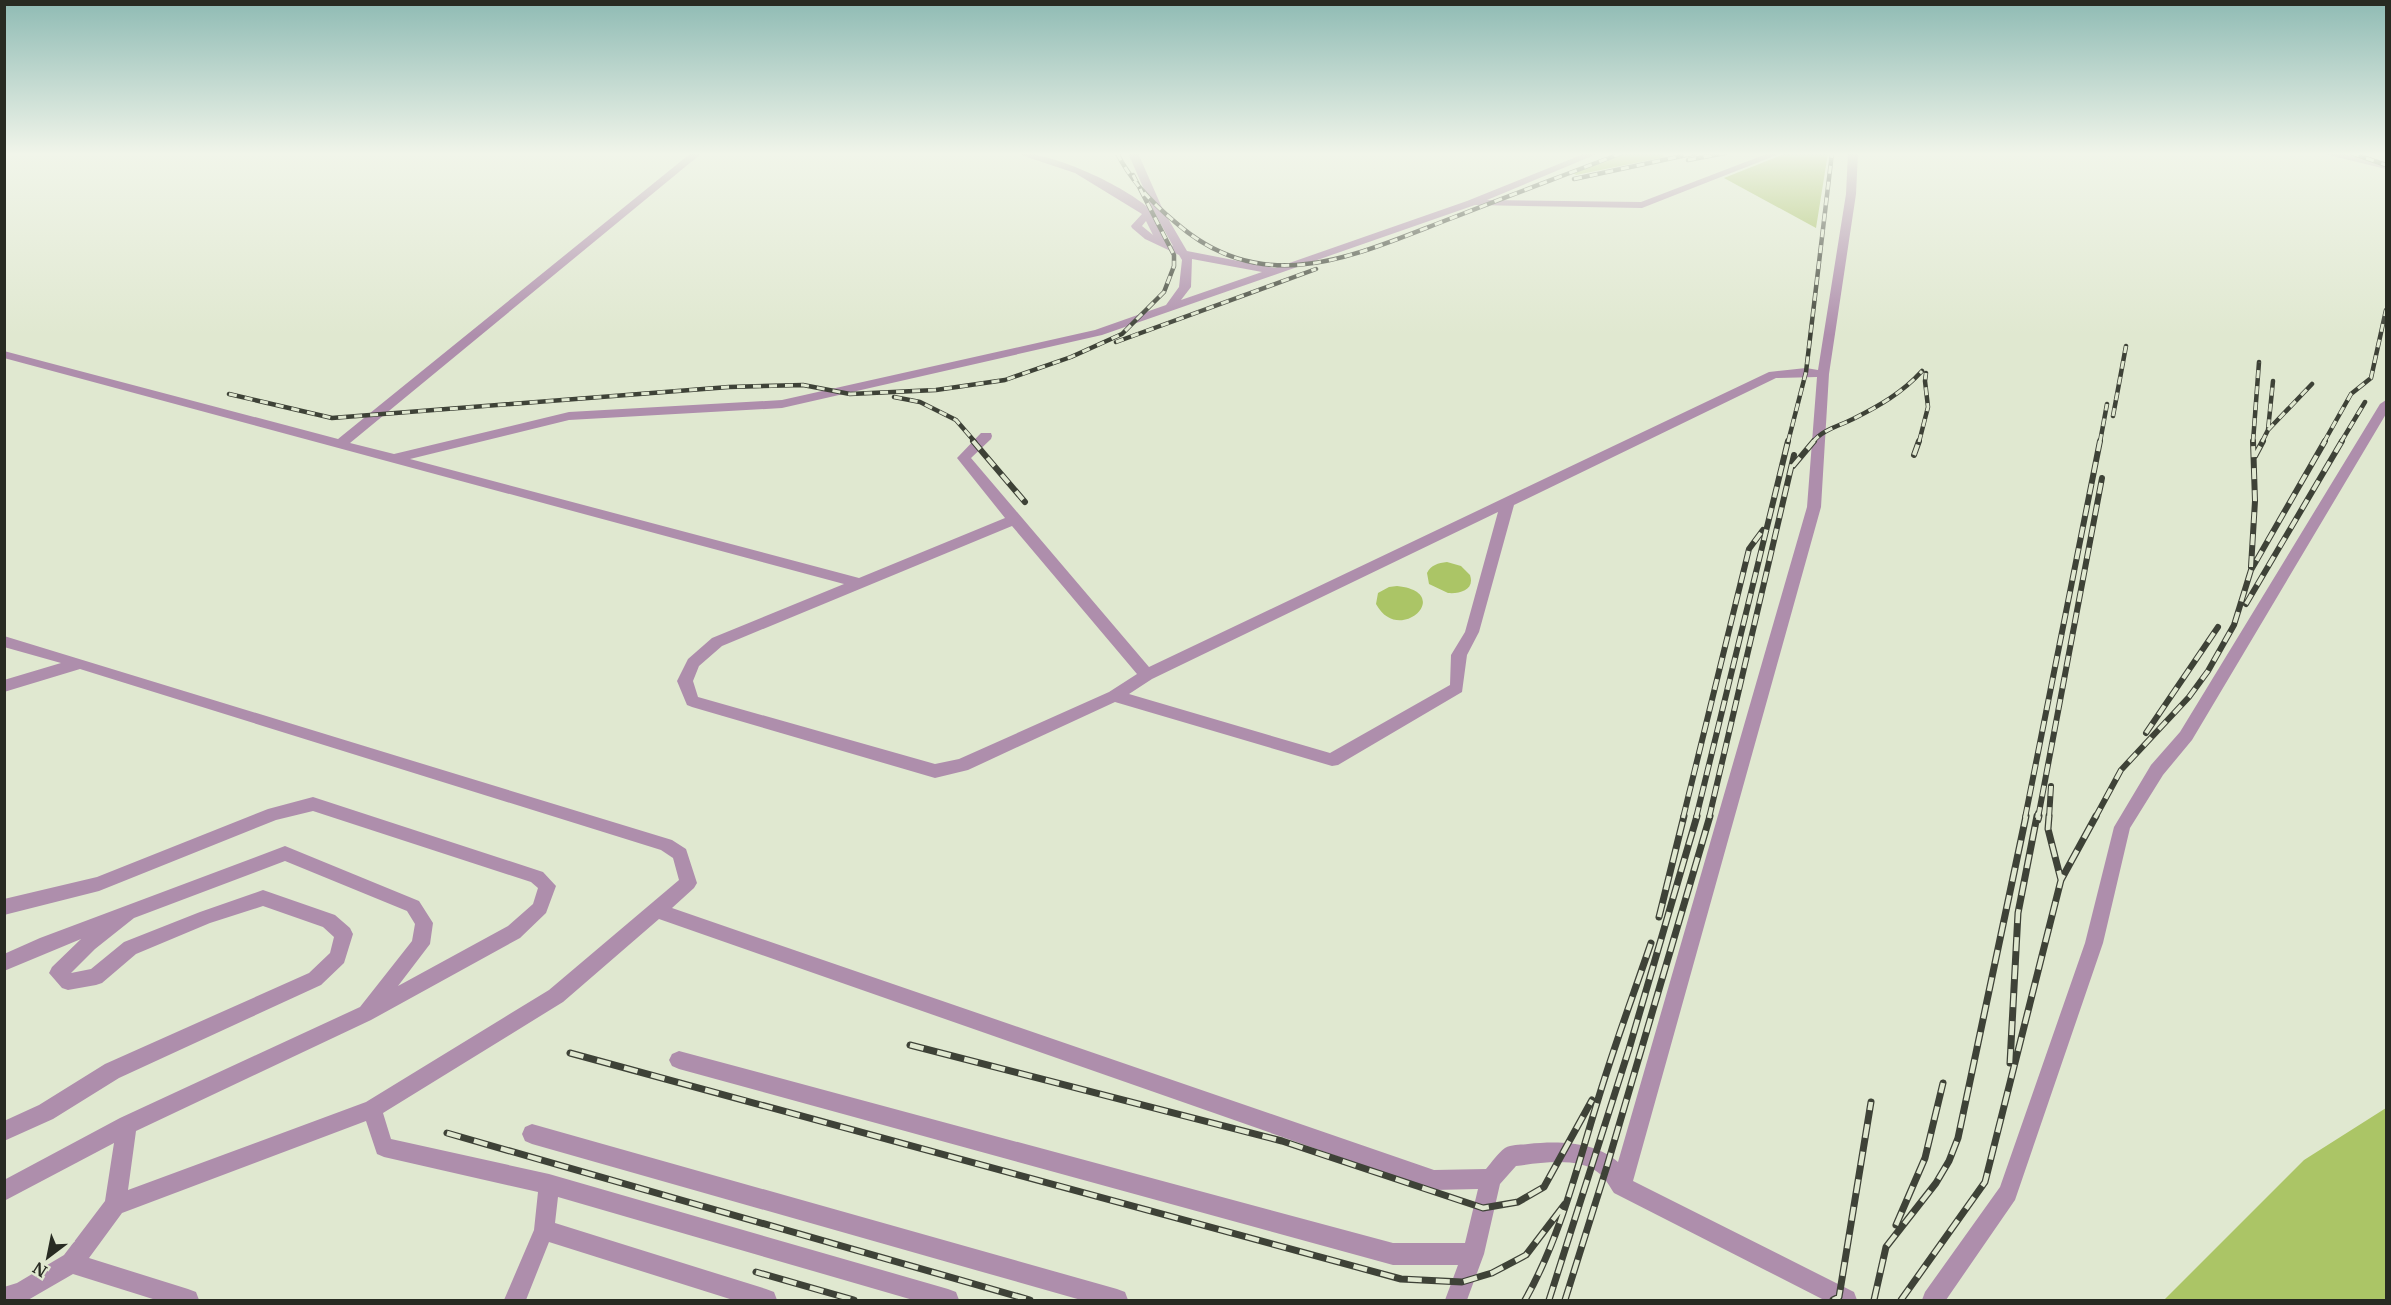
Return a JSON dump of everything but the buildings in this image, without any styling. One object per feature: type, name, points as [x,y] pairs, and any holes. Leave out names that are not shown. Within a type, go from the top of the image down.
[{"type":"street","points":[[342,444],[623,214]]},
{"type":"street","points":[[1147,214],[1136,226],[1146,237],[1184,254],[1275,271]]},
{"type":"street","points":[[1160,214],[1188,260],[1185,287],[1170,309]]},
{"type":"street","points":[[396,458],[569,416],[782,404],[1098,333],[1440,214]]},
{"type":"street","points":[[1621,1186],[1814,507],[1823,374],[1848,214]]},
{"type":"street","points":[[4,354],[858,583]]},
{"type":"street","points":[[1014,520],[717,642],[693,663],[685,681],[692,701],[935,771],[963,765],[1114,696],[1147,675],[1773,375],[1806,372],[1823,374]]},
{"type":"street","points":[[1933,1300],[2008,1193],[2094,943],[2122,827],[2157,770],[2186,736],[2386,404]]},
{"type":"street","points":[[986,436],[964,458],[1147,675]]},
{"type":"street","points":[[1114,696],[1332,760],[1457,688],[1459,655],[1472,632],[1507,504]]},
{"type":"street","points":[[4,642],[80,663],[666,845],[680,854],[688,883],[556,996],[372,1109],[115,1205]]},
{"type":"street","points":[[4,686],[80,663]]},
{"type":"street","points":[[4,907],[99,884],[274,814],[313,804],[537,877],[547,886],[540,908],[514,932],[364,1014],[127,1125],[4,1191]]},
{"type":"street","points":[[4,963],[45,945],[285,853],[413,906],[424,923],[421,944],[364,1014]]},
{"type":"street","points":[[4,1131],[46,1113],[112,1071],[315,979],[338,957],[344,934],[329,921],[263,898],[206,917],[130,948],[96,977],[68,982],[58,973],[89,943],[127,915]]},
{"type":"street","points":[[656,910],[1434,1180],[1491,1179]]},
{"type":"street","points":[[679,1060],[1393,1254],[1473,1254]]},
{"type":"street","points":[[372,1109],[384,1147],[549,1184],[948,1300]]},
{"type":"street","points":[[16,1297],[72,1263],[115,1205],[127,1125]]},
{"type":"street","points":[[532,1134],[1117,1300]]},
{"type":"street","points":[[1456,1300],[1473,1254],[1491,1179],[1511,1156],[1564,1153],[1582,1155],[1607,1166],[1621,1186],[1846,1300]]},
{"type":"street","points":[[515,1300],[544,1230],[549,1184]]},
{"type":"street","points":[[544,1230],[766,1300]]},
{"type":"street","points":[[72,1263],[188,1300]]},
{"type":"shaded area","points":[[1790,214],[1818,214],[1816,228]]},
{"type":"shaded area","points":[[1447,562],[1461,566],[1470,575],[1468,588],[1457,593],[1448,593],[1429,584],[1427,573],[1429,570],[1435,565]]},
{"type":"shaded area","points":[[1397,586],[1414,590],[1422,597],[1422,606],[1408,619],[1397,620],[1386,616],[1376,604],[1378,593],[1389,587]]},
{"type":"shaded area","points":[[2386,1108],[2386,1300],[2164,1300],[2304,1160]]},
{"type":"railway","points":[[229,394],[332,418],[729,387],[803,385],[850,394],[936,390],[1005,380],[1071,357],[1122,334],[1164,292],[1174,266],[1174,255],[1153,214]]},
{"type":"railway","points":[[1166,214],[1209,246],[1243,260],[1277,265],[1311,264],[1345,256],[1462,214]]},
{"type":"railway","points":[[1788,442],[1806,372],[1825,214]]},
{"type":"railway","points":[[1116,342],[1316,269]]},
{"type":"railway","points":[[2324,442],[2351,394],[2371,378],[2386,310]]},
{"type":"railway","points":[[2113,416],[2126,346]]},
{"type":"railway","points":[[2253,442],[2259,362]]},
{"type":"railway","points":[[1814,441],[1826,431],[1863,414],[1890,398],[1922,371]]},
{"type":"railway","points":[[1919,442],[1928,407],[1926,373]]},
{"type":"railway","points":[[2268,430],[2273,381]]},
{"type":"railway","points":[[2268,430],[2312,384]]},
{"type":"railway","points":[[894,397],[920,402],[956,420],[975,442]]},
{"type":"railway","points":[[2341,442],[2365,402]]},
{"type":"railway","points":[[2100,442],[2107,404]]},
{"type":"railway","points":[[2262,442],[2268,430]]},
{"type":"railway","points":[[973,441],[1025,502]]},
{"type":"railway","points":[[1696,818],[1788,441]]},
{"type":"railway","points":[[1793,466],[1814,441]]},
{"type":"railway","points":[[1914,455],[1919,441]]},
{"type":"railway","points":[[2025,818],[2100,441]]},
{"type":"railway","points":[[2255,456],[2263,441]]},
{"type":"railway","points":[[2095,818],[2121,770],[2189,697],[2208,671],[2234,625],[2251,570],[2325,441]]},
{"type":"railway","points":[[2246,604],[2342,441]]},
{"type":"railway","points":[[2251,567],[2255,501],[2253,442]]},
{"type":"railway","points":[[1709,818],[1794,455]]},
{"type":"railway","points":[[2038,818],[2102,478]]},
{"type":"railway","points":[[1683,818],[1749,549],[1763,530]]},
{"type":"railway","points":[[2146,733],[2218,627]]},
{"type":"railway","points":[[2049,818],[2051,786]]},
{"type":"railway","points":[[2037,818],[2038,813]]},
{"type":"railway","points":[[1659,917],[1684,816]]},
{"type":"railway","points":[[1549,1300],[1629,1049],[1697,816]]},
{"type":"railway","points":[[1565,1300],[1710,816]]},
{"type":"railway","points":[[1874,1300],[1886,1247],[1936,1183],[1949,1161],[1958,1138],[2026,816]]},
{"type":"railway","points":[[2010,1063],[2018,913],[2037,816]]},
{"type":"railway","points":[[2038,820],[2039,816]]},
{"type":"railway","points":[[2049,816],[2048,829],[2061,880]]},
{"type":"railway","points":[[2061,880],[2096,816]]},
{"type":"railway","points":[[1901,1300],[1985,1182],[2061,880]]},
{"type":"railway","points":[[1525,1300],[1558,1228],[1651,943]]},
{"type":"railway","points":[[910,1045],[1282,1141],[1483,1208],[1518,1202],[1544,1187],[1592,1100]]},
{"type":"railway","points":[[570,1053],[1401,1279],[1462,1282],[1492,1273],[1526,1255],[1565,1204]]},
{"type":"railway","points":[[1896,1225],[1925,1158],[1943,1083]]},
{"type":"railway","points":[[1833,1300],[1839,1297],[1871,1102]]},
{"type":"railway","points":[[447,1133],[1030,1300]]},
{"type":"railway","points":[[756,1272],[854,1300]]}]
